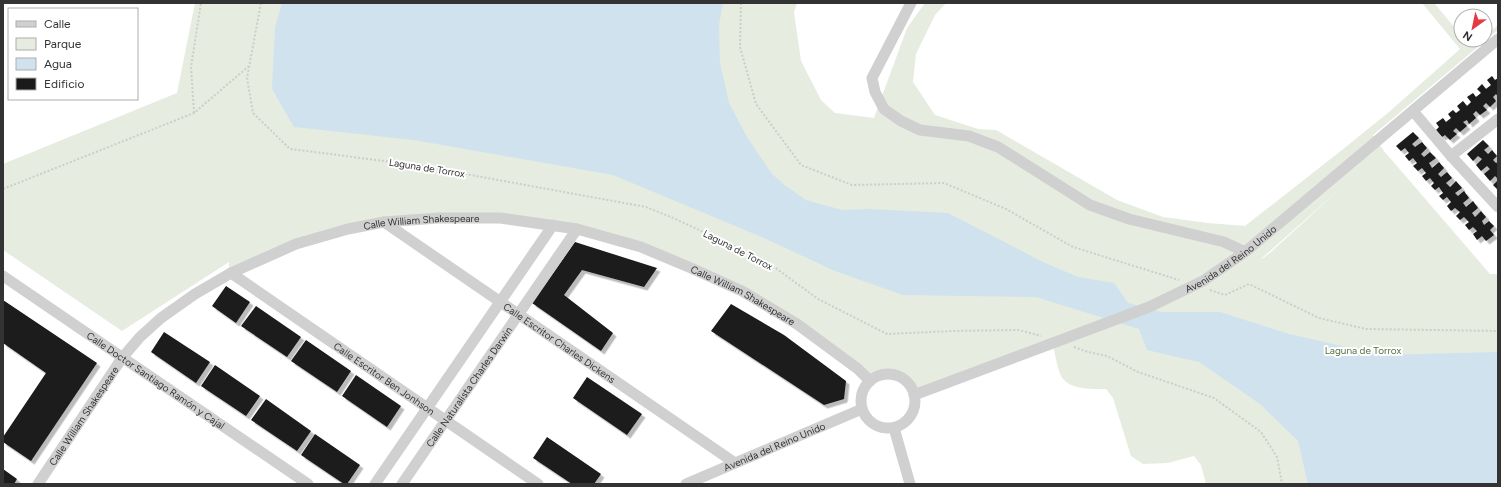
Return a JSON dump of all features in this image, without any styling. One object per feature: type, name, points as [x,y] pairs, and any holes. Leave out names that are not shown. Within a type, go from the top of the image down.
[{"type":"street","points":[[911,3],[872,78],[875,92],[884,109],[901,121],[920,130],[969,136],[998,147],[1090,205],[1129,219],[1224,242],[1245,252]]},
{"type":"street","name":"Avenida del Reino Unido","points":[[914,395],[1149,307],[1203,281],[1245,252],[1498,39]]},
{"type":"street","points":[[1413,111],[1498,208]]},
{"type":"street","points":[[1451,156],[1498,119]]},
{"type":"street","name":"Calle William Shakespeare","points":[[38,484],[122,358],[140,337],[161,318],[195,294],[231,273],[296,244],[348,229],[384,222],[438,218],[500,218],[577,229],[641,248],[742,290],[797,324],[858,369],[870,381]]},
{"type":"street","name":"Calle Escritor Charles Dickens","points":[[384,222],[735,463]]},
{"type":"street","points":[[375,484],[553,225]]},
{"type":"street","name":"Calle Naturalista Charles Darwin","points":[[402,484],[577,229]]},
{"type":"street","name":"Calle Escritor Ben Jonhson","points":[[231,273],[538,484]]},
{"type":"street","name":"Calle Doctor Santiago Ramón y Cajal","points":[[3,276],[308,484]]},
{"type":"street","points":[[883,375],[896,376],[904,380],[911,386],[914,395],[915,404],[911,416],[902,425],[894,428],[878,426],[871,422],[862,409],[862,394],[865,387],[870,381],[883,375]]},
{"type":"street","name":"Avenida del Reino Unido","points":[[686,484],[862,409]]},
{"type":"street","points":[[894,428],[910,484]]},
{"type":"path","points":[[194,113],[191,67],[202,3]]},
{"type":"path","name":"Laguna de Torrox","points":[[261,3],[247,78],[253,113],[290,149],[416,165],[646,207],[672,217],[766,262],[818,299],[887,334],[1019,330],[1088,352],[1107,356],[1138,372],[1214,398],[1261,432],[1277,457],[1282,484]]},
{"type":"path","points":[[741,3],[740,46],[756,104],[801,165],[852,185],[944,183],[1006,209],[1073,247],[1225,295],[1249,284],[1318,318],[1366,329],[1498,331]]},
{"type":"path","points":[[3,189],[194,113],[250,65]]},
{"type":"green space","name":"Laguna de Torrox","points":[[195,3],[797,3],[794,12],[801,61],[821,100],[835,113],[874,118],[907,28],[925,3],[946,3],[935,15],[916,54],[913,82],[935,115],[978,129],[996,130],[1117,200],[1163,217],[1245,226],[1389,112],[1460,49],[1459,48],[1477,48],[1373,135],[1384,151],[1490,274],[1498,274],[1498,484],[1206,484],[1201,465],[1194,456],[1168,463],[1143,464],[1131,456],[1113,398],[1106,389],[1083,388],[1067,383],[1061,376],[1053,345],[915,394],[905,383],[894,378],[868,380],[741,291],[649,251],[579,230],[499,220],[386,220],[295,245],[229,275],[229,262],[122,331],[3,250],[3,164],[177,93]],"holes":[[[1341,188],[1271,252],[1262,258]]]},
{"type":"green space","name":"Laguna de Torrox","points":[[1422,3],[1434,3],[1453,26],[1453,41]]},
{"type":"green space","name":"Laguna de Torrox","points":[[1498,25],[1498,30],[1493,34],[1493,29]]},
{"type":"water","points":[[282,3],[723,3],[719,25],[720,63],[729,103],[747,137],[772,174],[806,200],[842,210],[870,209],[948,213],[1043,262],[1078,277],[1114,283],[1128,303],[1161,312],[1220,312],[1289,334],[1380,355],[1498,352],[1498,484],[1308,484],[1298,441],[1260,404],[1199,362],[1147,350],[1139,329],[1036,297],[903,295],[835,271],[764,238],[613,175],[414,140],[294,127],[272,89],[275,27]]},
{"type":"building","points":[[1492,76],[1495,80],[1498,78],[1498,97],[1496,94],[1493,97],[1496,101],[1490,107],[1486,103],[1483,106],[1487,110],[1480,115],[1476,111],[1473,114],[1476,118],[1469,124],[1467,120],[1463,122],[1467,126],[1460,132],[1456,128],[1453,131],[1457,134],[1450,140],[1445,135],[1442,137],[1436,130],[1439,127],[1436,123],[1443,118],[1446,122],[1451,118],[1448,114],[1453,110],[1456,113],[1460,110],[1457,106],[1463,101],[1467,106],[1471,102],[1467,97],[1473,93],[1476,97],[1481,93],[1477,89],[1482,84],[1486,89],[1491,85],[1487,80]]},
{"type":"building","points":[[1413,132],[1419,138],[1412,144],[1415,147],[1422,142],[1427,148],[1421,154],[1424,157],[1430,152],[1436,158],[1429,163],[1432,168],[1439,162],[1444,168],[1438,174],[1441,177],[1447,172],[1452,178],[1446,183],[1450,187],[1456,181],[1462,188],[1455,193],[1458,196],[1464,191],[1469,198],[1463,203],[1466,207],[1473,201],[1478,208],[1472,213],[1475,217],[1481,211],[1486,217],[1482,221],[1484,225],[1489,221],[1494,226],[1490,230],[1494,235],[1486,241],[1482,236],[1477,240],[1473,234],[1477,231],[1473,227],[1469,230],[1465,225],[1469,222],[1464,217],[1460,220],[1456,216],[1460,212],[1455,208],[1451,211],[1447,206],[1451,202],[1447,197],[1443,200],[1439,196],[1443,193],[1439,187],[1435,190],[1431,186],[1434,183],[1430,178],[1426,181],[1422,176],[1426,173],[1422,168],[1418,171],[1413,166],[1417,163],[1413,158],[1409,161],[1405,156],[1409,153],[1405,148],[1401,151],[1396,146]]},
{"type":"building","points":[[1483,140],[1489,146],[1484,150],[1488,154],[1492,150],[1497,156],[1493,160],[1496,163],[1498,162],[1498,179],[1495,176],[1490,181],[1484,174],[1490,169],[1487,166],[1481,171],[1476,165],[1482,159],[1478,156],[1473,161],[1467,154]]},
{"type":"building","points":[[1498,180],[1498,190],[1493,185]]},
{"type":"building","points":[[575,242],[657,268],[644,287],[582,270],[564,295],[613,333],[601,351],[532,303]]},
{"type":"building","points":[[226,286],[250,302],[236,323],[212,306]]},
{"type":"building","points":[[3,300],[97,363],[31,461],[3,442],[3,437],[46,373],[3,343]]},
{"type":"building","points":[[731,304],[784,335],[846,381],[844,399],[824,405],[711,331]]},
{"type":"building","points":[[256,306],[301,337],[287,357],[241,326]]},
{"type":"building","points":[[164,332],[210,362],[196,383],[151,352]]},
{"type":"building","points":[[306,340],[351,371],[337,392],[291,361]]},
{"type":"building","points":[[215,365],[260,396],[246,416],[201,386]]},
{"type":"building","points":[[356,375],[401,406],[387,427],[342,396]]},
{"type":"building","points":[[587,377],[642,414],[627,435],[573,398]]},
{"type":"building","points":[[266,399],[311,431],[297,451],[251,420]]},
{"type":"building","points":[[315,434],[360,465],[347,484],[344,484],[301,455]]},
{"type":"building","points":[[547,437],[601,474],[594,484],[572,484],[533,458]]},
{"type":"building","points":[[3,469],[17,479],[14,484],[3,484]]}]
